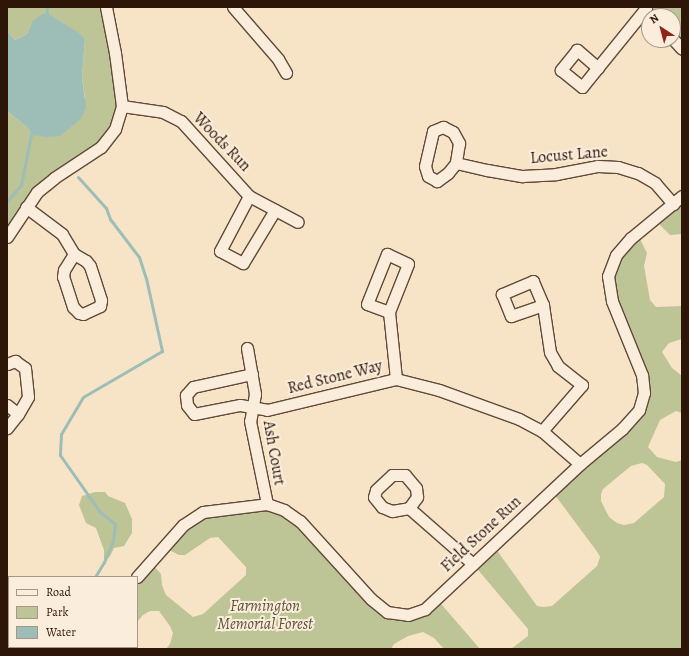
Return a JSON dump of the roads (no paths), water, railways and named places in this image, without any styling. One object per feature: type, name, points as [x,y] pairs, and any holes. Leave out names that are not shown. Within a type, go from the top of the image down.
[{"type":"street","points":[[7,237],[37,192],[54,178],[102,148],[115,129],[122,106],[115,53],[106,7]]},
{"type":"street","points":[[233,7],[278,59],[286,73]]},
{"type":"street","points":[[598,68],[641,18]]},
{"type":"street","name":"Woods Run","points":[[122,106],[163,112],[181,121],[249,196],[298,222]]},
{"type":"street","name":"Locust Lane","points":[[456,163],[522,176],[556,174],[598,166],[618,167],[638,173],[655,183],[673,204]]},
{"type":"street","name":"Woods Run","points":[[249,196],[220,251],[243,263],[274,210]]},
{"type":"street","name":"Field Stone Run","points":[[138,576],[183,525],[203,512],[267,504],[284,510],[300,521],[371,599],[387,612],[408,615],[425,609],[580,464],[622,429],[639,410],[644,393],[642,375],[612,301],[608,276],[616,256],[631,238],[682,196]]},
{"type":"street","points":[[26,207],[62,234],[74,254],[86,261],[90,266],[101,300],[100,306],[83,314],[79,313],[73,307],[64,277],[64,270],[74,254]]},
{"type":"street","points":[[389,312],[367,304],[387,254],[408,264],[389,312],[396,379]]},
{"type":"street","points":[[542,431],[582,386],[558,366],[550,352],[543,305]]},
{"type":"street","name":"Ash Court","points":[[247,348],[255,394],[250,421],[267,504]]},
{"type":"street","points":[[7,364],[15,361],[25,368],[28,397],[18,414],[7,428]]},
{"type":"street","name":"Red Stone Way","points":[[252,374],[193,387],[186,395],[187,405],[194,414],[240,404],[267,410],[396,379],[439,390],[519,419],[542,431],[580,464]]},
{"type":"street","points":[[7,405],[18,414]]},
{"type":"street","points":[[409,508],[473,564]]},
{"type":"water","points":[[47,13],[79,33],[85,39],[82,77],[86,108],[81,119],[60,136],[46,137],[33,135],[26,126],[7,111],[7,31],[15,40],[27,34],[32,22],[42,14]]},
{"type":"waterway","points":[[47,7],[47,15]]},
{"type":"waterway","points":[[7,201],[21,185],[32,130]]},
{"type":"waterway","points":[[78,177],[106,208],[110,219],[139,257],[146,278],[162,351],[83,397],[61,434],[60,455],[100,512],[115,524],[113,541],[104,562],[96,576]]},
{"type":"park label","name":"Farmington Memorial Forest","points":[[265,615]]}]
